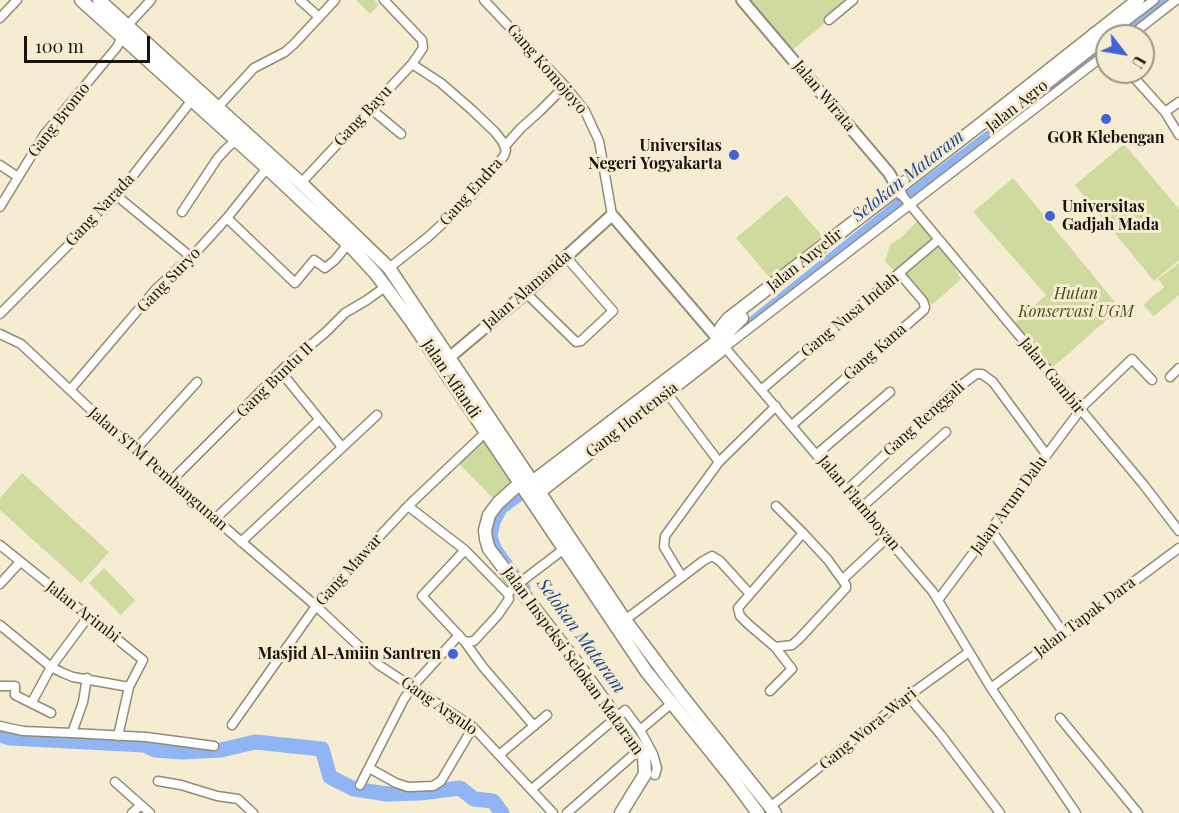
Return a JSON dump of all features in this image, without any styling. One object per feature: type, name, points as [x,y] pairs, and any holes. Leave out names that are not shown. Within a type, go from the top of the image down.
[{"type":"main road","name":"Jalan Affandi","points":[[81,0],[125,31],[218,107],[301,183],[353,244],[411,321],[445,360],[486,432],[625,620],[676,699],[758,813]]},
{"type":"main road","name":"Jalan Affandi","points":[[99,0],[125,31],[192,100],[353,244],[389,268],[564,549],[646,671],[676,699],[773,810]]},
{"type":"main road","name":"Jalan Agro","points":[[1120,24],[1138,0]]},
{"type":"main road","name":"Jalan Agro","points":[[904,198],[1095,47]]},
{"type":"main road","name":"Jalan Anyelir","points":[[723,344],[721,328],[728,319],[904,198]]},
{"type":"main road","name":"Gang Hortensia","points":[[528,489],[668,393],[723,344]]},
{"type":"main road","name":"Gang Hortensia","points":[[528,489],[723,344]]},
{"type":"main road","name":"Jalan Inspeksi Selokan Mataram","points":[[528,489],[494,509],[489,515],[485,530],[489,549],[520,582],[619,714],[640,749],[645,762],[645,774],[621,813]]},
{"type":"street","points":[[0,18],[17,0]]},
{"type":"street","name":"Gang Bromo","points":[[0,207],[44,135],[117,47],[125,31],[151,0]]},
{"type":"street","points":[[300,0],[319,17]]},
{"type":"street","points":[[218,107],[254,68],[285,52],[335,0]]},
{"type":"street","name":"Gang Bayu","points":[[301,183],[412,64],[423,48],[422,40],[384,0]]},
{"type":"street","name":"Gang Komojoyo","points":[[484,0],[565,86],[585,111],[599,141],[612,215]]},
{"type":"street","name":"Jalan Wirata","points":[[742,0],[887,171],[904,198]]},
{"type":"street","points":[[829,20],[853,0]]},
{"type":"street","points":[[1127,24],[1154,0]]},
{"type":"street","points":[[1145,24],[1176,0]]},
{"type":"street","points":[[723,344],[904,198],[1095,52]]},
{"type":"street","name":"Gang Endra","points":[[389,268],[428,237],[467,201],[504,156],[506,150],[495,132],[459,98],[412,64]]},
{"type":"street","points":[[1140,84],[1165,112],[1179,135]]},
{"type":"street","points":[[505,147],[520,128],[565,86]]},
{"type":"street","name":"Gang Narada","points":[[0,314],[117,196],[192,100]]},
{"type":"street","points":[[1165,112],[1179,102]]},
{"type":"street","points":[[370,108],[401,134]]},
{"type":"street","points":[[182,212],[218,159],[237,140]]},
{"type":"street","points":[[0,165],[18,177]]},
{"type":"street","name":"Gang Suryo","points":[[70,390],[155,290],[191,257],[227,218],[267,168]]},
{"type":"street","points":[[117,196],[191,257]]},
{"type":"street","name":"Jalan Gambir","points":[[904,198],[1143,484],[1179,531]]},
{"type":"street","name":"Jalan Alamanda","points":[[445,360],[526,293],[612,215]]},
{"type":"street","name":"Jalan Flamboyan","points":[[612,215],[888,537],[938,600],[991,688],[1076,813]]},
{"type":"street","points":[[227,218],[295,283],[314,260],[325,267],[353,244]]},
{"type":"street","name":"Gang Nusa Indah","points":[[761,390],[938,240]]},
{"type":"street","points":[[526,293],[576,342],[581,341],[613,311],[566,257]]},
{"type":"street","name":"Gang Kana","points":[[792,425],[924,310],[923,301],[899,273]]},
{"type":"street","name":"Gang Buntu II","points":[[171,481],[281,372],[345,313],[368,300],[385,286]]},
{"type":"street","name":"Jalan STM Pembangunan","points":[[2,337],[21,344],[135,450],[316,606]]},
{"type":"street","name":"Jalan Arum Dalu","points":[[938,600],[1079,409],[1132,359],[1152,380]]},
{"type":"street","points":[[1170,377],[1179,368]]},
{"type":"street","points":[[281,372],[342,447]]},
{"type":"street","name":"Gang Renggali","points":[[847,490],[951,393],[976,374],[982,374],[993,382],[1046,454]]},
{"type":"street","points":[[135,450],[197,382]]},
{"type":"street","points":[[817,454],[890,392]]},
{"type":"street","points":[[668,393],[719,462]]},
{"type":"street","points":[[682,577],[666,553],[665,536],[719,462],[776,406]]},
{"type":"street","points":[[241,542],[377,415]]},
{"type":"street","points":[[215,519],[319,420]]},
{"type":"street","name":"Gang Mawar","points":[[232,725],[316,606],[408,506],[486,432]]},
{"type":"street","points":[[861,508],[946,432]]},
{"type":"street","points":[[408,506],[465,550],[508,594],[509,599],[498,615],[474,641],[462,639]]},
{"type":"street","points":[[775,647],[792,645],[846,588],[843,579],[776,506]]},
{"type":"street","points":[[991,530],[1063,632]]},
{"type":"street","points":[[770,691],[792,668],[775,647],[748,624],[739,613],[738,608],[803,533]]},
{"type":"street","points":[[843,579],[888,537]]},
{"type":"street","name":"Jalan Arimbi","points":[[0,545],[143,660],[129,687]]},
{"type":"street","name":"Jalan Tapak Dara","points":[[991,688],[1063,632],[1179,548]]},
{"type":"street","points":[[508,594],[520,582],[564,549]]},
{"type":"street","points":[[465,550],[422,596],[462,639],[534,726]]},
{"type":"street","points":[[625,620],[712,556],[720,561],[750,594]]},
{"type":"street","points":[[0,584],[20,562]]},
{"type":"street","name":"Gang Argulo","points":[[316,606],[379,665],[473,727],[553,813]]},
{"type":"street","points":[[32,702],[51,667],[88,617]]},
{"type":"street","points":[[0,625],[51,667],[69,676],[129,687],[118,736]]},
{"type":"street","points":[[360,785],[412,687],[462,639]]},
{"type":"street","name":"Gang Wora-Wari","points":[[773,810],[908,696],[969,652]]},
{"type":"street","points":[[72,733],[83,702],[87,678]]},
{"type":"street","points":[[0,686],[15,686],[15,695],[51,713]]},
{"type":"street","points":[[908,696],[941,735],[1000,813]]},
{"type":"street","points":[[640,730],[676,699]]},
{"type":"street","points":[[532,789],[619,714],[640,730],[656,760],[655,775]]},
{"type":"street","points":[[500,755],[547,716]]},
{"type":"street","points":[[1060,718],[1138,813]]},
{"type":"street","points":[[0,726],[23,731],[146,737],[214,746]]},
{"type":"street","points":[[369,768],[408,787],[433,786],[441,781],[473,727]]},
{"type":"street","points":[[567,813],[640,749]]},
{"type":"street","points":[[158,781],[181,785],[216,796],[238,799],[254,813]]},
{"type":"street","points":[[115,782],[150,813]]},
{"type":"street","points":[[132,813],[141,805]]},
{"type":"green space","points":[[356,0],[374,0],[379,5],[370,14]]},
{"type":"green space","points":[[749,0],[853,0],[791,51]]},
{"type":"green space","points":[[1124,144],[1179,209],[1179,260],[1154,281],[1075,185]]},
{"type":"green space","name":"Hutan Konservasi UGM","points":[[1013,178],[1120,308],[1051,369],[1014,324],[1046,295],[973,212]]},
{"type":"green space","points":[[787,195],[822,236],[770,278],[736,238]]},
{"type":"green space","points":[[918,220],[933,239],[894,271],[885,261],[890,245],[902,237]]},
{"type":"green space","points":[[941,243],[961,279],[932,305],[904,274]]},
{"type":"green space","points":[[1179,263],[1179,295],[1154,316],[1143,305],[1164,287],[1158,279]]},
{"type":"green space","points":[[482,439],[518,491],[499,504],[457,462]]},
{"type":"green space","points":[[22,473],[109,552],[81,583],[0,510],[0,498]]},
{"type":"green space","points":[[104,568],[135,600],[121,615],[89,583]]},
{"type":"waterway","name":"Selokan Mataram","points":[[1135,24],[1166,0]]},
{"type":"waterway","name":"Selokan Mataram","points":[[737,333],[911,193],[1095,55]]},
{"type":"waterway","name":"Selokan Mataram","points":[[526,588],[497,548],[493,536],[496,522],[503,509],[529,490]]},
{"type":"waterway","points":[[0,735],[10,738],[144,745],[155,750],[182,752],[221,750],[255,742],[322,749],[330,777],[354,789],[387,794],[460,788],[474,799],[493,801],[502,813]]},
{"type":"place","name":"GOR Klebengan","points":[[1106,119]]},
{"type":"place","name":"Universitas Negeri Yogyakarta","points":[[734,155]]},
{"type":"place","name":"Universitas Gadjah Mada","points":[[1050,216]]},
{"type":"place","name":"Masjid Al-Amiin Santren","points":[[453,654]]}]
